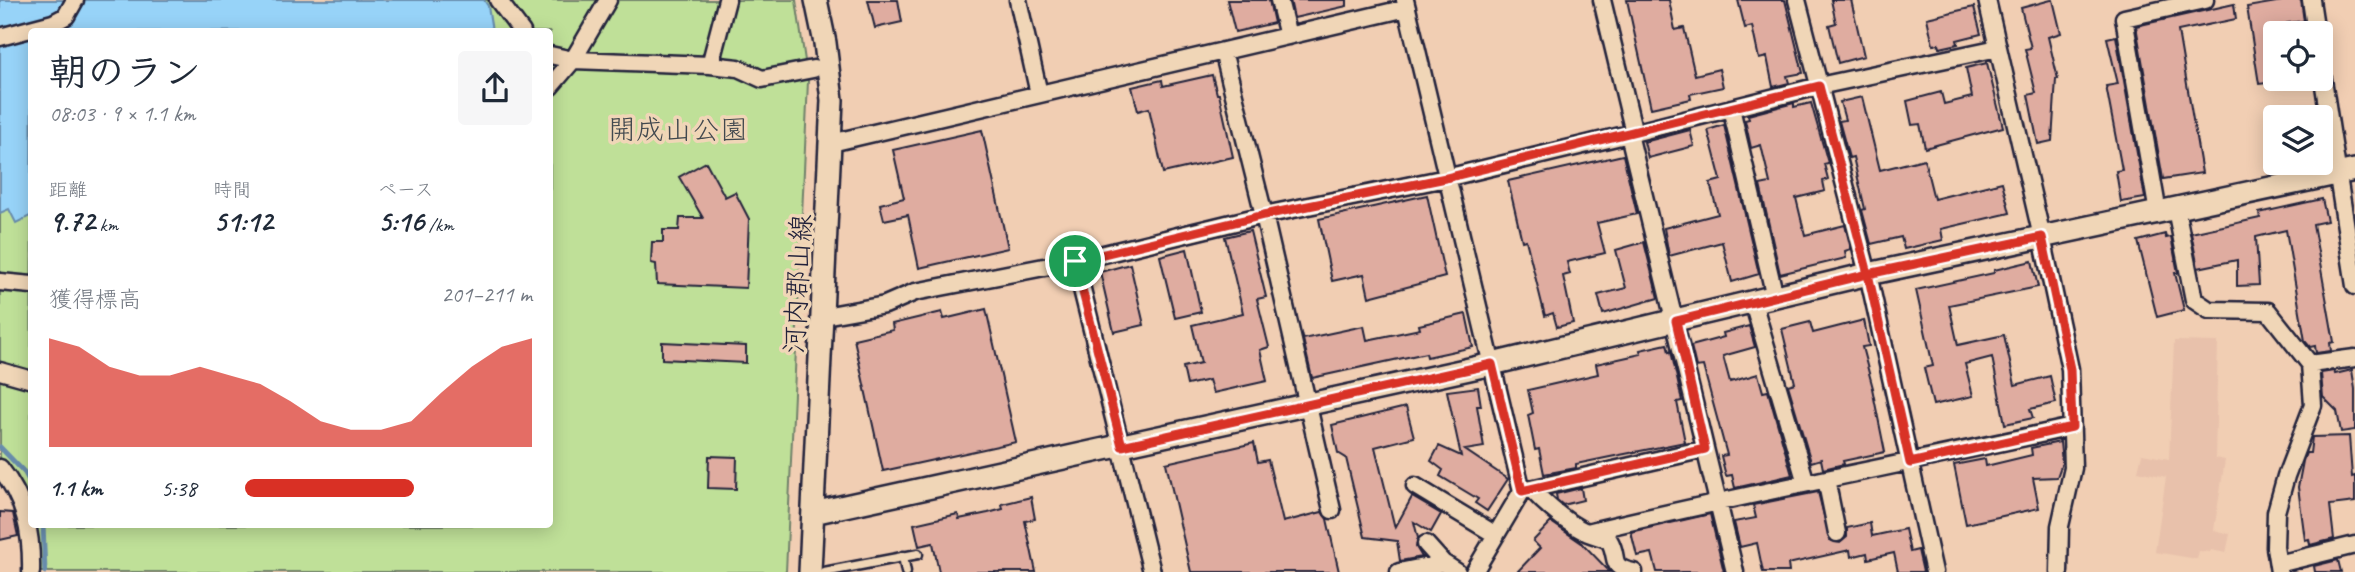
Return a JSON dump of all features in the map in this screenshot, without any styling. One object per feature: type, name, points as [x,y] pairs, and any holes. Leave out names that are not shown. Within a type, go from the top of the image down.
[{"type":"street","points":[[34,28],[66,16],[75,0]]},
{"type":"street","points":[[498,0],[519,28]]},
{"type":"street","points":[[553,83],[573,60],[608,0]]},
{"type":"street","points":[[710,65],[727,0]]},
{"type":"street","name":"河内郡山線","points":[[810,572],[832,100],[816,0]]},
{"type":"street","points":[[1018,0],[1039,93]]},
{"type":"street","points":[[1279,0],[1288,36]]},
{"type":"street","points":[[1602,0],[1735,572]]},
{"type":"street","points":[[1797,0],[1868,274],[1934,572]]},
{"type":"street","points":[[1987,0],[2070,369],[2073,468],[2060,526],[2059,572]]},
{"type":"street","points":[[2205,0],[2123,18],[2167,211],[2194,300],[2209,310],[2268,311],[2310,364],[2313,405],[2286,476],[2276,512],[2275,547],[2278,568],[2355,545]]},
{"type":"street","points":[[2311,0],[2314,21]]},
{"type":"street","points":[[831,143],[1288,36],[1406,4],[1446,178],[1526,490],[1587,532],[1609,540],[1614,548],[1618,567],[1634,572]]},
{"type":"street","points":[[0,37],[28,30]]},
{"type":"street","points":[[824,316],[885,305],[915,292],[1075,261],[1264,215],[1446,178],[1819,86],[1998,48]]},
{"type":"street","points":[[1223,51],[1332,510]]},
{"type":"street","points":[[553,56],[573,60],[738,68],[762,79],[813,69]]},
{"type":"street","points":[[2327,91],[2346,172],[2355,286]]},
{"type":"street","points":[[1731,108],[1775,297]]},
{"type":"street","points":[[813,513],[1492,364],[1868,274],[2346,172]]},
{"type":"street","points":[[1075,261],[1152,572]]},
{"type":"street","points":[[0,282],[28,285]]},
{"type":"street","points":[[1753,302],[1806,483]]},
{"type":"street","points":[[2310,364],[2355,358]]},
{"type":"street","points":[[0,371],[28,379]]},
{"type":"street","points":[[1587,532],[1718,501],[2072,427]]},
{"type":"street","points":[[1474,572],[1526,490],[1705,449]]},
{"type":"street","points":[[0,468],[16,492],[28,524]]},
{"type":"street","points":[[1826,479],[1838,533]]},
{"type":"street","points":[[1415,486],[1496,535]]},
{"type":"street","points":[[29,528],[31,572]]},
{"type":"street","points":[[1426,544],[1450,568]]},
{"type":"street","points":[[1399,572],[1450,568]]},
{"type":"lane","points":[[824,572],[918,554]]},
{"type":"lane","points":[[903,556],[906,572]]},
{"type":"shaded area","points":[[2174,341],[2218,342],[2215,458],[2225,460],[2214,530],[2230,534],[2226,553],[2199,551],[2197,559],[2155,552],[2166,477],[2138,471],[2142,454],[2169,459]]},
{"type":"green space","name":"開成山公園","points":[[0,0],[796,0],[808,81],[786,572],[37,572],[35,528],[553,528],[553,28],[28,28],[28,504],[19,485],[0,462]]},
{"type":"water","points":[[0,0],[484,0],[488,6],[492,28],[28,28],[28,217],[16,223],[9,209],[0,213]]},
{"type":"building","points":[[868,0],[898,0],[902,22],[875,28]]},
{"type":"building","points":[[1227,0],[1269,0],[1274,23],[1235,32]]},
{"type":"building","points":[[1290,0],[1347,0],[1347,6],[1294,18]]},
{"type":"building","points":[[1627,0],[1669,0],[1675,30],[1684,28],[1695,75],[1719,69],[1723,87],[1690,94],[1691,99],[1651,108]]},
{"type":"building","points":[[1738,0],[1785,0],[1803,73],[1787,76],[1789,83],[1773,87],[1767,57],[1759,59],[1752,26],[1745,28]]},
{"type":"building","points":[[1831,0],[1851,0],[1864,56],[1838,63],[1829,25],[1836,23]]},
{"type":"building","points":[[2053,0],[2061,33],[2048,37],[2058,79],[2052,141],[2038,144],[2028,95],[2036,93],[2025,49],[2031,48],[2021,8]]},
{"type":"building","points":[[2301,0],[2304,21],[2263,21],[2263,84],[2259,84],[2247,7]]},
{"type":"building","points":[[2234,4],[2236,19],[2178,31],[2202,173],[2163,179],[2136,26]]},
{"type":"building","points":[[1974,7],[1981,34],[1957,40],[1958,44],[1940,48],[1939,44],[1933,45],[1927,18]]},
{"type":"building","points":[[2116,36],[2145,198],[2121,202],[2116,171],[2122,170],[2106,86],[2118,84],[2107,38]]},
{"type":"building","points":[[1987,63],[2003,127],[1925,148],[1920,124],[1912,125],[1907,101],[1941,92],[1944,104],[1972,97],[1966,68]]},
{"type":"building","points":[[1212,75],[1233,157],[1163,173],[1149,108],[1138,111],[1132,87],[1162,80],[1163,86]]},
{"type":"building","points":[[1862,97],[1880,170],[1924,159],[1934,199],[2002,182],[2010,213],[1941,229],[1943,240],[1904,249],[1901,237],[1871,244],[1853,157],[1849,158],[1839,121],[1845,120],[1840,102]]},
{"type":"building","points":[[1794,103],[1794,107],[1811,103],[1828,163],[1824,164],[1828,179],[1823,181],[1825,191],[1796,198],[1805,235],[1845,225],[1851,249],[1845,251],[1846,258],[1780,274],[1760,185],[1770,183],[1761,145],[1751,148],[1745,120],[1749,119],[1748,115]]},
{"type":"building","points":[[1724,125],[1759,274],[1732,282],[1722,242],[1669,256],[1664,228],[1718,214],[1710,183],[1721,180],[1708,130]]},
{"type":"building","points":[[982,130],[1008,248],[919,268],[908,215],[884,220],[880,204],[904,198],[893,150]]},
{"type":"building","points":[[1690,130],[1694,146],[1648,158],[1644,142]]},
{"type":"building","points":[[1623,155],[1637,214],[1597,223],[1605,253],[1567,262],[1570,274],[1563,276],[1573,323],[1557,327],[1553,313],[1545,316],[1526,240],[1522,241],[1508,181]]},
{"type":"building","points":[[706,162],[725,197],[735,192],[749,219],[746,288],[657,284],[656,264],[651,263],[652,242],[663,242],[663,230],[679,230],[680,218],[703,218],[679,177]]},
{"type":"building","points":[[1427,195],[1445,277],[1369,297],[1364,274],[1332,281],[1319,219]]},
{"type":"building","points":[[2322,199],[2327,221],[2313,224],[2334,342],[2330,343],[2331,351],[2316,353],[2315,346],[2310,347],[2305,341],[2286,230],[2256,237],[2259,285],[2237,286],[2237,260],[2198,268],[2191,233],[2260,218],[2259,213]]},
{"type":"building","points":[[1250,231],[1266,297],[1257,299],[1269,347],[1260,350],[1267,381],[1213,393],[1209,380],[1187,385],[1183,367],[1201,363],[1192,325],[1243,313],[1225,237]]},
{"type":"building","points":[[2165,234],[2166,238],[2171,237],[2178,273],[2175,273],[2184,310],[2157,317],[2138,241]]},
{"type":"building","points":[[1644,242],[1658,298],[1603,314],[1598,295],[1626,288],[1616,250]]},
{"type":"building","points":[[1187,249],[1201,312],[1175,318],[1160,256]]},
{"type":"building","points":[[2032,261],[2038,287],[1949,305],[1958,345],[2004,335],[2015,385],[2050,376],[2056,403],[2030,409],[2033,418],[2005,424],[1992,357],[1965,364],[1973,396],[1933,405],[1924,368],[1933,366],[1916,290],[1994,273],[1994,270]]},
{"type":"building","points":[[1130,264],[1144,325],[1114,332],[1100,272]]},
{"type":"building","points":[[986,309],[1016,442],[883,471],[854,339],[893,330],[892,324],[942,312],[944,319]]},
{"type":"building","points":[[1466,314],[1473,347],[1427,357],[1426,353],[1312,378],[1303,339],[1364,326],[1367,340],[1420,329],[1419,325]]},
{"type":"building","points":[[1864,320],[1869,346],[1862,347],[1885,452],[1843,461],[1844,464],[1823,469],[1821,459],[1811,462],[1788,385],[1795,383],[1782,329],[1810,322],[1813,333]]},
{"type":"building","points":[[1749,326],[1755,347],[1723,356],[1730,382],[1758,374],[1763,392],[1768,391],[1792,475],[1735,488],[1732,475],[1726,476],[1721,456],[1727,455],[1703,366],[1696,367],[1691,346],[1724,337],[1723,333]]},
{"type":"building","points":[[662,342],[746,346],[746,363],[662,359]]},
{"type":"building","points":[[1667,344],[1682,401],[1677,402],[1685,442],[1576,464],[1576,468],[1544,474],[1539,449],[1535,450],[1528,415],[1533,413],[1528,390],[1598,374],[1596,364],[1641,354],[1640,350]]},
{"type":"building","points":[[2352,370],[2355,430],[2341,432],[2337,411],[2323,397],[2321,373],[2334,371],[2335,374]]},
{"type":"building","points":[[1478,387],[1481,406],[1477,406],[1484,447],[1465,450],[1508,479],[1487,511],[1475,503],[1478,499],[1440,476],[1443,470],[1431,461],[1439,446],[1461,456],[1447,391]]},
{"type":"building","points":[[1406,407],[1414,437],[1375,447],[1395,528],[1412,497],[1441,514],[1431,532],[1414,522],[1418,538],[1416,547],[1422,557],[1400,561],[1397,541],[1365,537],[1346,458],[1338,453],[1332,425]]},
{"type":"building","points":[[2349,436],[2352,477],[2355,476],[2355,502],[2330,505],[2334,539],[2310,545],[2309,539],[2305,540],[2298,487],[2303,461],[2306,453],[2310,453],[2312,437]]},
{"type":"building","points":[[2060,442],[2062,463],[2057,477],[2033,478],[2039,508],[1966,524],[1954,465],[1985,459],[1986,466],[2032,455],[2031,448]]},
{"type":"building","points":[[1254,443],[1258,462],[1268,460],[1283,522],[1322,512],[1327,519],[1339,572],[1191,572],[1166,463]]},
{"type":"building","points":[[709,456],[737,457],[736,489],[708,488]]},
{"type":"building","points":[[1581,488],[1583,500],[1563,505],[1557,500],[1556,494]]},
{"type":"building","points":[[1818,492],[1830,540],[1840,543],[1847,537],[1847,528],[1870,523],[1872,536],[1905,529],[1910,552],[1918,550],[1923,572],[1898,572],[1894,553],[1868,559],[1867,553],[1851,557],[1850,550],[1788,564],[1789,572],[1763,572],[1757,543],[1740,547],[1734,522],[1756,518],[1753,505]]},
{"type":"building","points":[[1031,497],[1035,519],[1025,521],[1036,572],[939,572],[933,543],[919,546],[914,524],[958,514],[959,519],[988,513],[1003,509],[1002,504]]},
{"type":"building","points":[[0,512],[13,513],[18,536],[0,540]]},
{"type":"building","points":[[1710,514],[1724,572],[1657,572],[1652,553],[1637,556],[1631,532]]},
{"type":"building","points":[[1551,522],[1583,544],[1610,572],[1517,572],[1540,548],[1533,541]]},
{"type":"building","points":[[2338,560],[2341,572],[2315,572],[2314,566]]},
{"type":"waterway","points":[[0,447],[28,479]]},
{"type":"waterway","points":[[43,528],[45,572]]},
{"type":"route","points":[[1075,261],[1122,446],[1492,364],[1522,491],[1705,449],[1676,321],[1868,274],[2042,237],[2070,369],[2072,427],[1910,463],[1868,274],[1819,86],[1446,178],[1264,215],[1075,261]]}]
